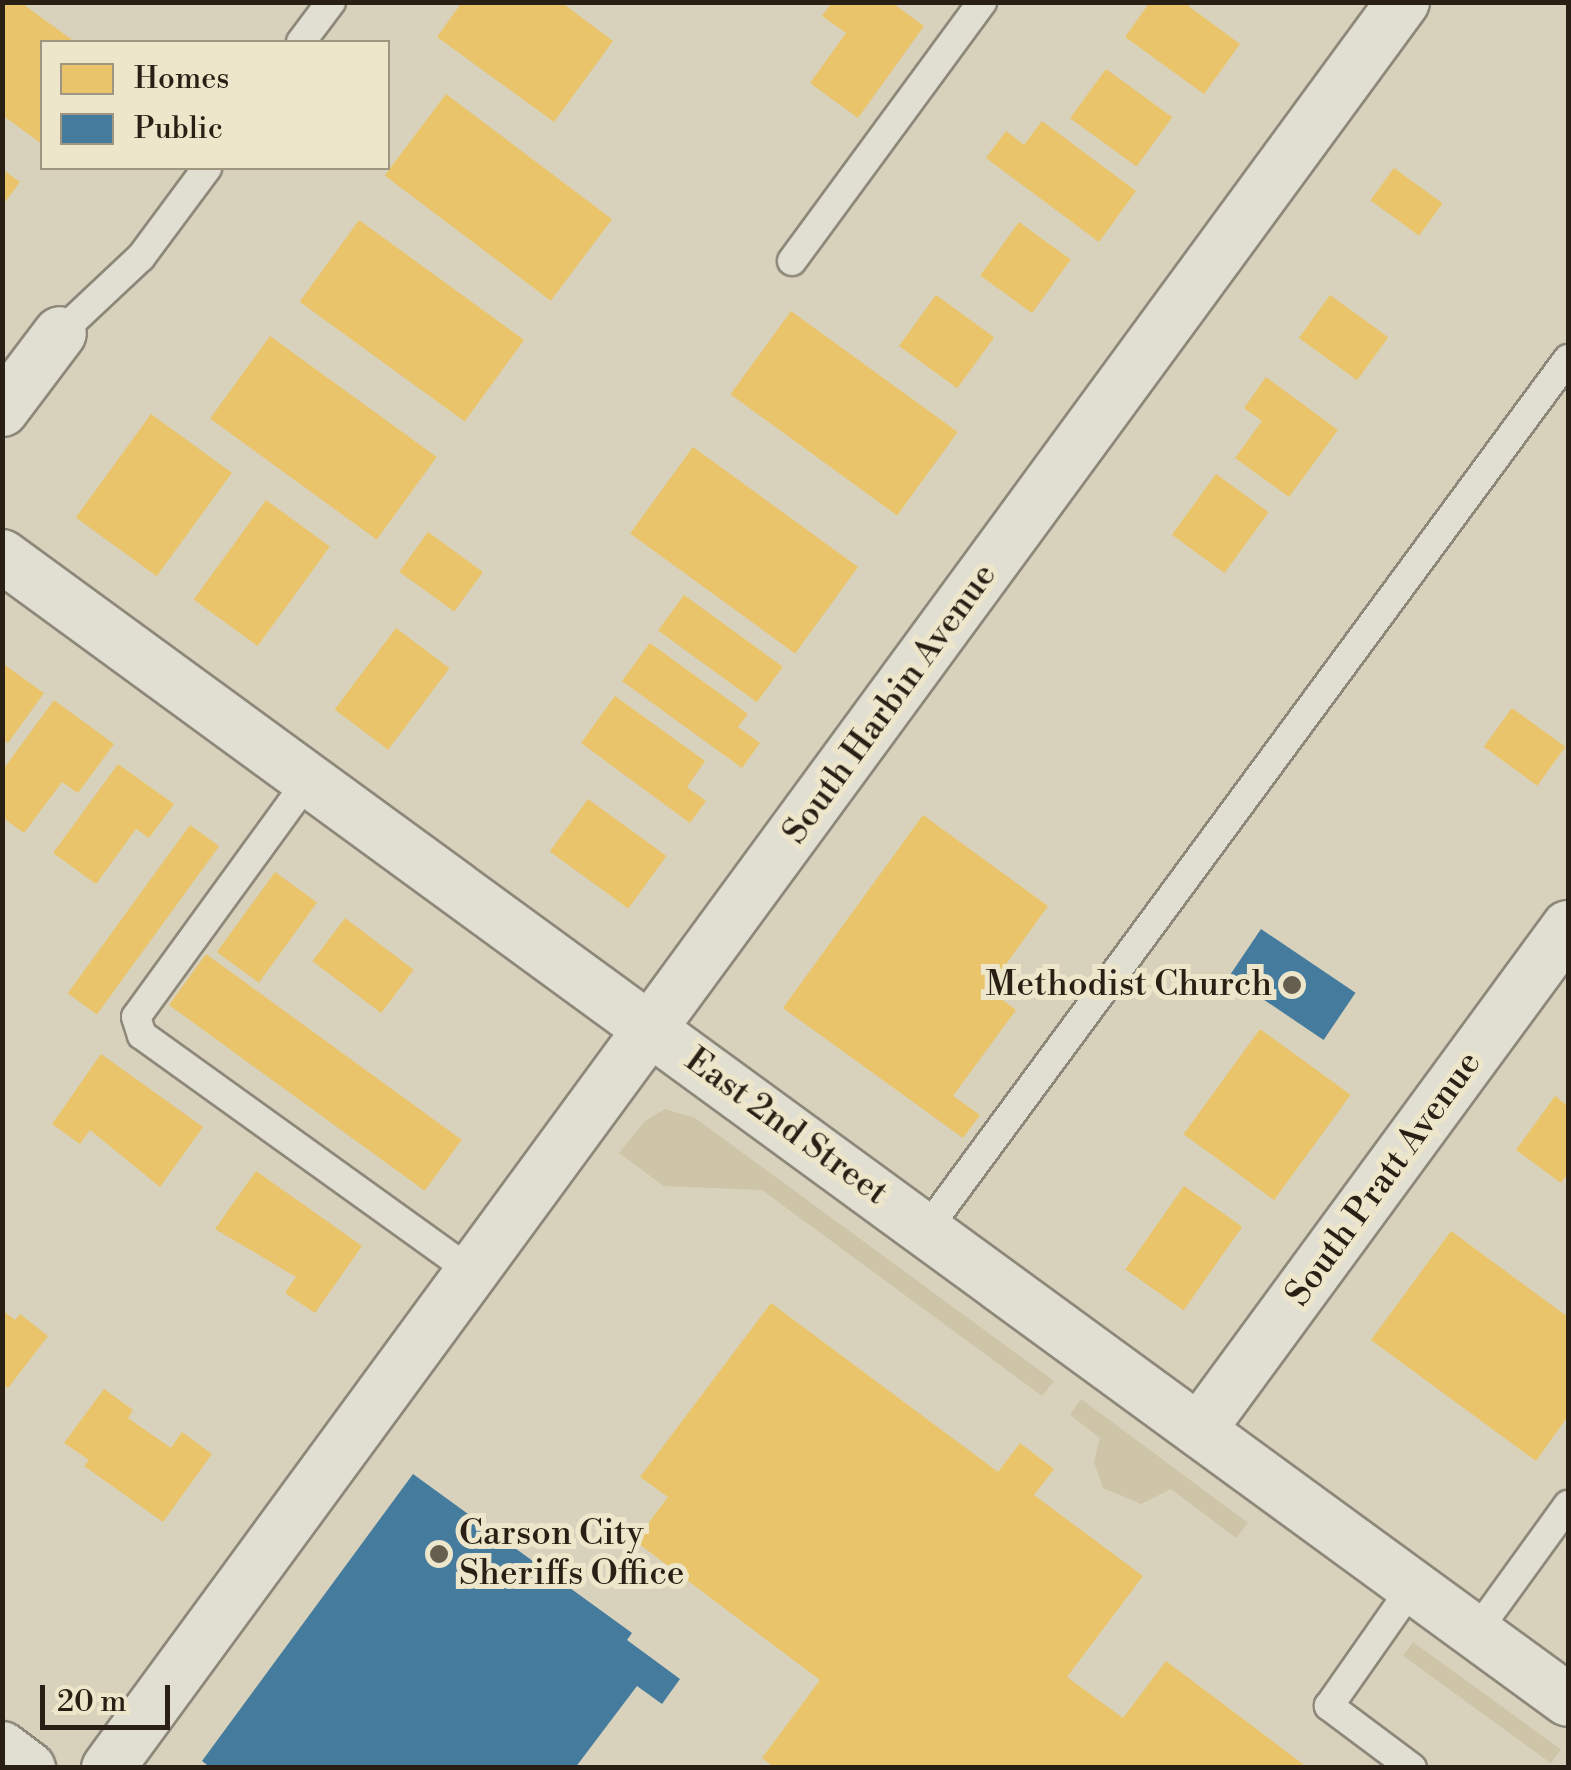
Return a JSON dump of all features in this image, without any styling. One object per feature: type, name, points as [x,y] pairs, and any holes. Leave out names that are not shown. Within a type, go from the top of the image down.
[{"type":"street","name":"South Harbin Avenue","points":[[108,1768],[1403,2]]},
{"type":"street","points":[[2,410],[60,333]]},
{"type":"street","name":"East 2nd Street","points":[[2,556],[1568,1700]]},
{"type":"street","name":"South Pratt Avenue","points":[[1199,1430],[1568,926]]},
{"type":"street","points":[[2,1748],[29,1768]]},
{"type":"lane","points":[[302,40],[331,2]]},
{"type":"lane","points":[[792,260],[982,2]]},
{"type":"lane","points":[[60,333],[140,256],[205,170]]},
{"type":"lane","points":[[926,1230],[1568,359]]},
{"type":"lane","points":[[309,779],[136,1017],[142,1035],[473,1273]]},
{"type":"lane","points":[[1476,1632],[1568,1505]]},
{"type":"lane","points":[[1412,1768],[1329,1706],[1413,1586]]},
{"type":"shaded area","points":[[665,1109],[695,1118],[1054,1381],[1042,1396],[762,1190],[664,1186],[619,1153],[645,1121]]},
{"type":"shaded area","points":[[1081,1399],[1248,1523],[1236,1538],[1171,1489],[1141,1504],[1103,1488],[1094,1462],[1100,1438],[1070,1415]]},
{"type":"shaded area","points":[[1413,1642],[1561,1750],[1551,1763],[1403,1656]]},
{"type":"building: Homes","points":[[2,2],[20,2],[72,40],[40,40],[40,143],[2,115]]},
{"type":"building: Homes","points":[[462,2],[561,2],[613,41],[554,122],[437,37]]},
{"type":"building: Homes","points":[[832,2],[891,2],[924,26],[858,118],[810,83],[846,33],[822,16]]},
{"type":"building: Homes","points":[[1150,2],[1183,2],[1240,44],[1204,94],[1125,37]]},
{"type":"building: Homes","points":[[1106,69],[1172,117],[1136,167],[1070,118]]},
{"type":"building: Homes","points":[[446,94],[612,219],[551,301],[385,175]]},
{"type":"building: Homes","points":[[1042,121],[1136,191],[1099,242],[986,158],[1006,131],[1024,145]]},
{"type":"building: Homes","points":[[1394,168],[1443,203],[1419,236],[1370,200]]},
{"type":"building: Homes","points":[[2,169],[20,182],[2,206]]},
{"type":"building: Homes","points":[[359,220],[524,340],[465,422],[300,302]]},
{"type":"building: Homes","points":[[1019,222],[1071,260],[1032,313],[980,275]]},
{"type":"building: Homes","points":[[936,295],[994,337],[957,388],[899,346]]},
{"type":"building: Homes","points":[[1330,295],[1388,337],[1357,380],[1299,338]]},
{"type":"building: Homes","points":[[791,311],[958,432],[897,515],[730,394]]},
{"type":"building: Homes","points":[[270,336],[437,457],[377,540],[210,419]]},
{"type":"building: Homes","points":[[1266,377],[1338,430],[1289,497],[1235,458],[1262,421],[1244,408]]},
{"type":"building: Homes","points":[[151,414],[232,473],[157,576],[76,518]]},
{"type":"building: Homes","points":[[693,447],[858,567],[795,653],[630,534]]},
{"type":"building: Homes","points":[[1216,474],[1269,512],[1225,573],[1172,535]]},
{"type":"building: Homes","points":[[266,500],[330,546],[258,646],[194,600]]},
{"type":"building: Homes","points":[[428,532],[483,572],[454,612],[399,572]]},
{"type":"building: Homes","points":[[684,595],[783,667],[757,702],[658,631]]},
{"type":"building: Homes","points":[[396,628],[450,668],[388,750],[335,709]]},
{"type":"building: Homes","points":[[650,643],[748,714],[738,727],[760,743],[742,768],[622,681]]},
{"type":"building: Homes","points":[[2,663],[44,693],[8,743],[2,739]]},
{"type":"building: Homes","points":[[615,696],[705,761],[687,787],[706,801],[690,823],[581,743]]},
{"type":"building: Homes","points":[[54,700],[114,744],[78,793],[62,782],[24,833],[2,817],[2,771]]},
{"type":"building: Homes","points":[[1512,708],[1565,747],[1537,786],[1484,747]]},
{"type":"building: Homes","points":[[118,764],[174,804],[149,838],[136,829],[96,884],[53,853]]},
{"type":"building: Homes","points":[[588,799],[666,856],[628,909],[550,852]]},
{"type":"building: Homes","points":[[923,815],[1048,906],[988,989],[1016,1010],[953,1096],[980,1115],[963,1138],[783,1008]]},
{"type":"building: Homes","points":[[190,825],[219,846],[97,1014],[68,993]]},
{"type":"building: Homes","points":[[275,872],[317,903],[259,983],[217,952]]},
{"type":"building: Homes","points":[[345,918],[414,970],[381,1013],[313,961]]},
{"type":"building: Homes","points":[[206,954],[462,1140],[425,1191],[169,1005]]},
{"type":"building: Homes","points":[[1260,1029],[1351,1095],[1274,1200],[1184,1134]]},
{"type":"building: Homes","points":[[101,1054],[203,1127],[160,1187],[90,1130],[80,1144],[52,1124]]},
{"type":"building: Homes","points":[[1555,1096],[1568,1106],[1568,1173],[1561,1183],[1516,1150]]},
{"type":"building: Homes","points":[[256,1171],[362,1246],[315,1313],[285,1293],[296,1277],[215,1229]]},
{"type":"building: Homes","points":[[1184,1186],[1242,1227],[1184,1310],[1125,1270]]},
{"type":"building: Homes","points":[[1451,1231],[1568,1317],[1568,1416],[1536,1461],[1371,1340]]},
{"type":"building: Homes","points":[[771,1303],[998,1472],[1020,1443],[1054,1469],[1034,1495],[1143,1576],[1067,1677],[1123,1718],[1166,1661],[1308,1768],[775,1768],[762,1758],[820,1680],[635,1541],[668,1497],[640,1477]]},
{"type":"building: Homes","points":[[2,1310],[15,1320],[20,1314],[48,1336],[8,1388],[2,1384]]},
{"type":"building: Homes","points":[[104,1389],[133,1410],[128,1418],[171,1448],[182,1432],[212,1454],[163,1522],[84,1466],[89,1460],[64,1443]]},
{"type":"building: Public","name":"Methodist Church","points":[[1261,929],[1356,993],[1324,1040],[1229,976]]},
{"type":"building: Public","name":"Carson City Sheriffs Office","points":[[413,1474],[632,1633],[627,1640],[680,1679],[662,1704],[637,1686],[575,1768],[211,1768],[202,1761]]},
{"type":"place","name":"Methodist Church","points":[[1292,985]]},
{"type":"place","name":"Carson City Sheriffs Office","points":[[439,1554]]}]
